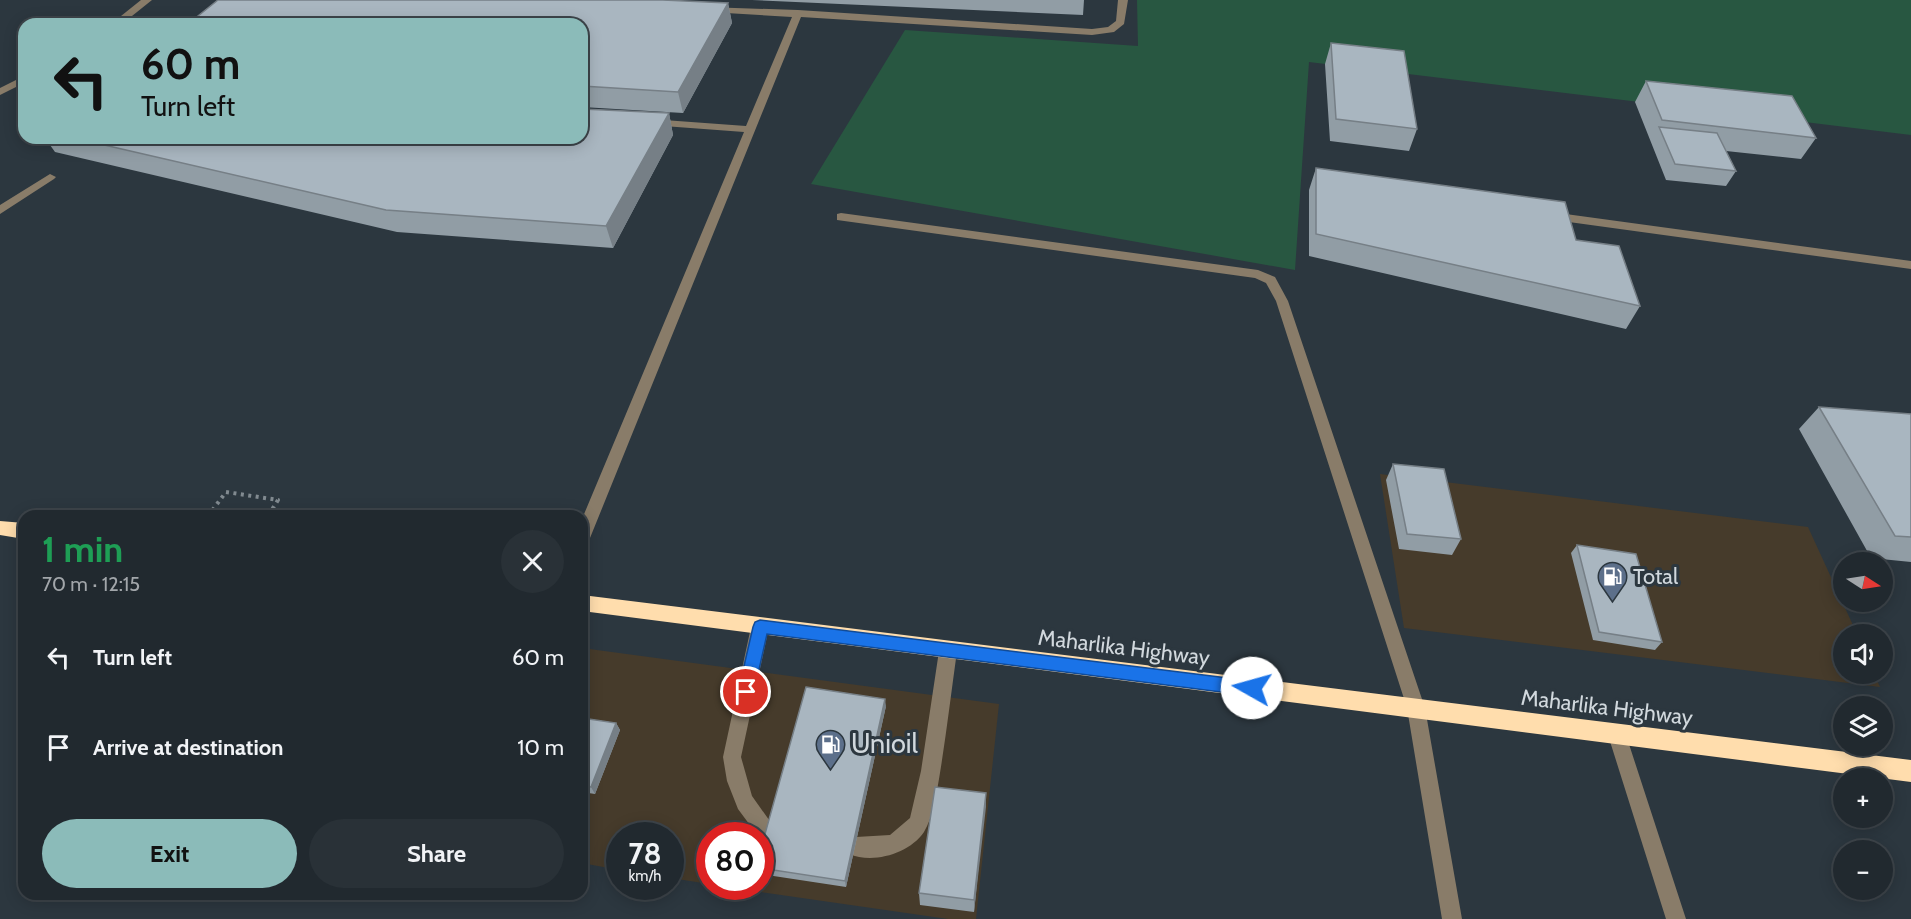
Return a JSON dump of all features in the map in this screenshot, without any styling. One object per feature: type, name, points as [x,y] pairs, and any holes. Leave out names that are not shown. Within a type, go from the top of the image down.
[{"type":"highway","points":[[0,528],[18,530]]},
{"type":"highway","name":"Maharlika Highway","points":[[588,604],[1911,771]]},
{"type":"street","points":[[124,18],[147,0]]},
{"type":"street","points":[[693,8],[1092,32],[1111,30],[1121,21],[1123,0]]},
{"type":"street","points":[[588,523],[798,13]]},
{"type":"street","points":[[0,92],[18,82]]},
{"type":"street","points":[[642,122],[749,129]]},
{"type":"street","points":[[0,210],[50,177]]},
{"type":"street","points":[[1540,215],[1911,265]]},
{"type":"street","points":[[841,218],[1258,274],[1271,280],[1282,301],[1416,708],[1452,919]]},
{"type":"street","points":[[760,627],[732,758],[745,802],[760,822]]},
{"type":"street","points":[[856,847],[881,849],[906,837],[919,822],[926,796],[948,651]]},
{"type":"street","points":[[1617,735],[1676,919]]},
{"type":"path","points":[[212,510],[226,492],[278,500],[272,510]]},
{"type":"shaded area","points":[[1380,474],[1808,527],[1833,582],[1833,612],[1847,612],[1852,624],[1833,624],[1833,681],[1404,628]]},
{"type":"shaded area","points":[[588,649],[999,704],[976,919],[948,919],[774,894],[774,822],[696,822],[696,882],[684,880],[684,822],[606,822],[606,868],[588,864]]},
{"type":"shaded area","points":[[1856,684],[1879,684],[1880,687]]},
{"type":"green space","points":[[1137,0],[1911,0],[1911,135],[1309,62],[1295,270],[811,184],[905,30],[1138,46]]},
{"type":"building","points":[[218,0],[663,0],[728,3],[678,92],[588,86],[588,18],[196,18]]},
{"type":"building","points":[[1331,43],[1404,51],[1417,129],[1336,119]]},
{"type":"building","points":[[1646,81],[1792,96],[1816,138],[1662,120]]},
{"type":"building","points":[[588,109],[669,113],[606,226],[386,210],[100,144],[588,144]]},
{"type":"building","points":[[1659,127],[1717,133],[1736,171],[1675,164]]},
{"type":"building","points":[[1316,168],[1565,202],[1576,240],[1619,246],[1640,306],[1316,234]]},
{"type":"building","points":[[1819,407],[1911,414],[1911,537],[1895,536]]},
{"type":"building","points":[[1393,464],[1444,469],[1461,539],[1407,534]]},
{"type":"building","name":"Total","points":[[1577,545],[1636,554],[1662,642],[1599,632]]},
{"type":"building","name":"Unioil","points":[[806,687],[885,699],[845,881],[774,870],[774,822],[768,822]]},
{"type":"building","points":[[588,719],[616,723],[591,787],[588,787]]},
{"type":"building","points":[[935,787],[986,793],[974,900],[919,893]]},
{"type":"place","name":"Total","points":[[1612,602]]},
{"type":"place","name":"Unioil","points":[[830,770]]},
{"type":"route","points":[[746,692],[760,627],[1252,688]]}]
